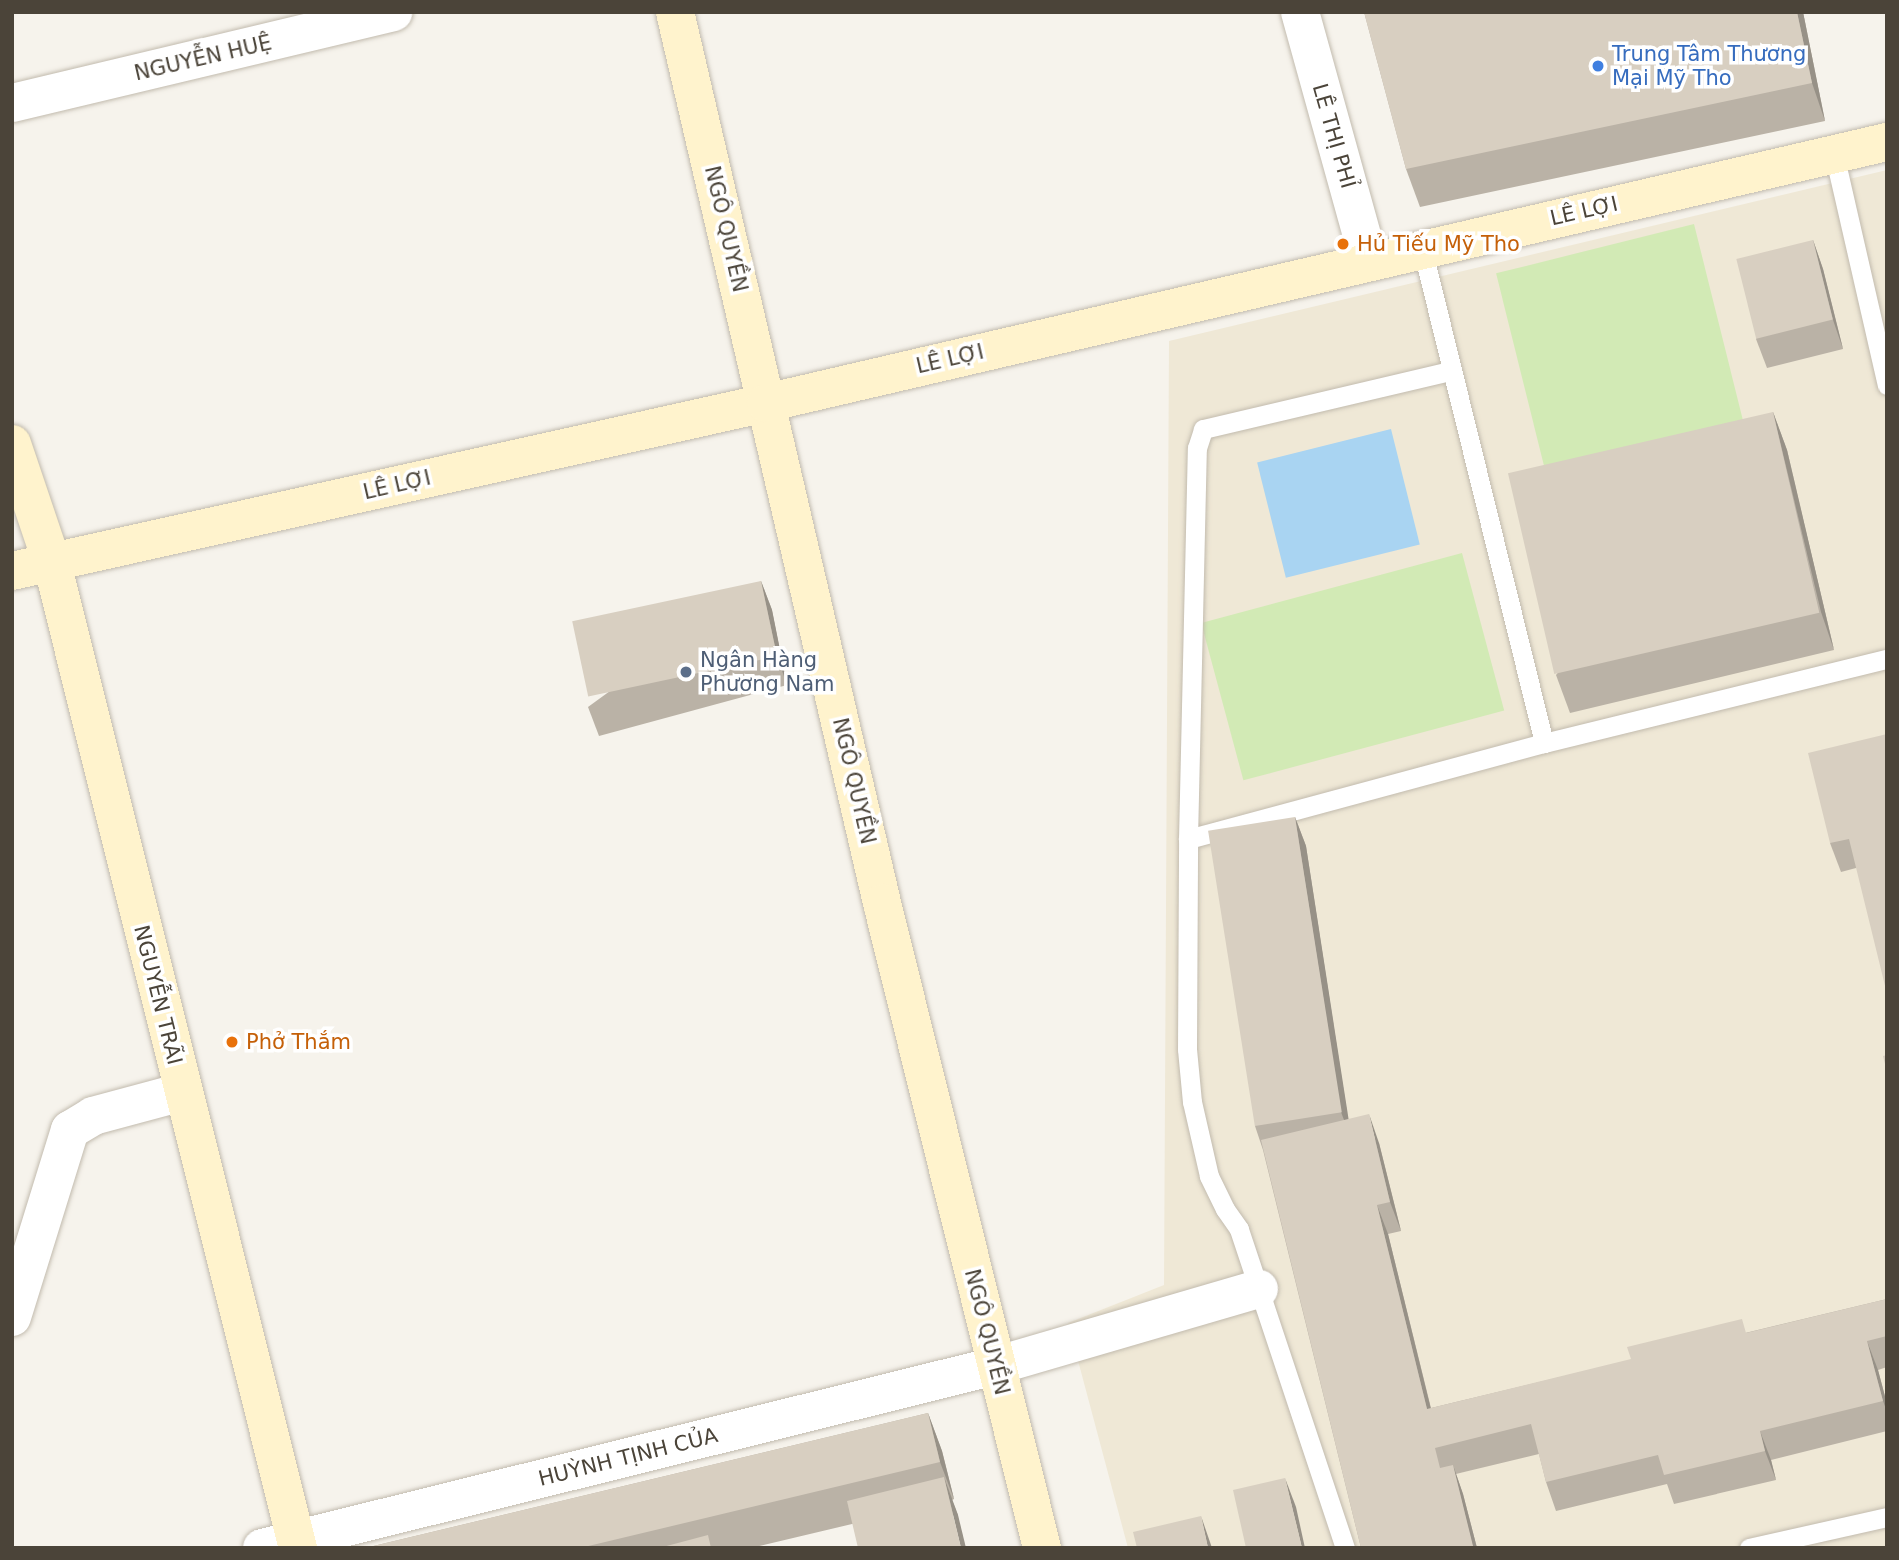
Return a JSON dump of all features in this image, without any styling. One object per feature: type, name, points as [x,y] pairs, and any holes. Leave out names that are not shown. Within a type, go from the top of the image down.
[{"type":"main road","name":"NGÔ QUYỀN","points":[[675,12],[882,903],[1041,1548]]},
{"type":"main road","name":"LÊ LỢI","points":[[12,571],[766,403],[1422,248],[1887,142]]},
{"type":"main road","name":"NGUYỄN TRÃI","points":[[12,444],[51,563],[182,1092],[285,1545]]},
{"type":"street","name":"NGUYỄN HUỆ","points":[[12,103],[393,12]]},
{"type":"street","name":"LÊ THỊ PHỈ","points":[[1300,12],[1369,261]]},
{"type":"street","points":[[12,1317],[70,1130],[93,1116],[182,1092]]},
{"type":"street","name":"HUỲNH TỊNH CỦA","points":[[285,1545],[995,1366],[1259,1289]]},
{"type":"lane","points":[[1834,154],[1887,385]]},
{"type":"lane","points":[[1422,248],[1544,743]]},
{"type":"lane","points":[[1345,1548],[1239,1229],[1225,1209],[1209,1176],[1192,1102],[1187,1049],[1188,839],[1197,448],[1203,429],[1451,371]]},
{"type":"lane","points":[[1188,839],[1544,743],[1887,659]]},
{"type":"lane","points":[[1749,1548],[1887,1517]]},
{"type":"shaded area","points":[[1887,170],[1887,1548],[1128,1548],[1068,1323],[1164,1285],[1169,341]]},
{"type":"green space","points":[[1694,224],[1746,435],[1549,484],[1496,273]]},
{"type":"green space","points":[[1462,553],[1504,710],[1243,780],[1201,623]]},
{"type":"water","points":[[1391,429],[1420,544],[1286,578],[1257,462]]},
{"type":"building","name":"Trung Tâm Thương Mại Mỹ Tho","points":[[1364,12],[1797,12],[1812,83],[1406,169]]},
{"type":"building","points":[[1813,240],[1833,320],[1756,339],[1736,259]]},
{"type":"building","points":[[1773,412],[1819,613],[1554,674],[1508,473]]},
{"type":"building","points":[[761,581],[777,656],[588,696],[572,621]]},
{"type":"building","points":[[1887,734],[1887,994],[1849,839],[1830,843],[1808,753]]},
{"type":"building","points":[[1295,817],[1342,1112],[1255,1126],[1208,831]]},
{"type":"building","points":[[1887,1055],[1887,1072],[1883,1056]]},
{"type":"building","points":[[1369,1114],[1390,1202],[1377,1205],[1427,1409],[1631,1359],[1627,1347],[1742,1319],[1746,1333],[1887,1299],[1887,1336],[1867,1341],[1883,1401],[1760,1431],[1765,1451],[1664,1475],[1658,1455],[1546,1482],[1531,1424],[1435,1448],[1440,1468],[1453,1465],[1473,1546],[1361,1548],[1261,1140]]},
{"type":"building","points":[[928,1413],[940,1462],[580,1548],[365,1548]]},
{"type":"building","points":[[944,1477],[961,1548],[858,1548],[847,1501]]},
{"type":"building","points":[[1285,1478],[1302,1548],[1246,1548],[1233,1490]]},
{"type":"building","points":[[1201,1516],[1208,1548],[1137,1548],[1133,1532]]},
{"type":"building","points":[[708,1535],[711,1548],[659,1548]]},
{"type":"place","name":"Trung Tâm Thương Mại Mỹ Tho","points":[[1598,66]]},
{"type":"place","name":"Hủ Tiếu Mỹ Tho","points":[[1343,244]]},
{"type":"place","name":"Ngân Hàng Phương Nam","points":[[686,672]]},
{"type":"place","name":"Phở Thắm","points":[[232,1042]]}]
